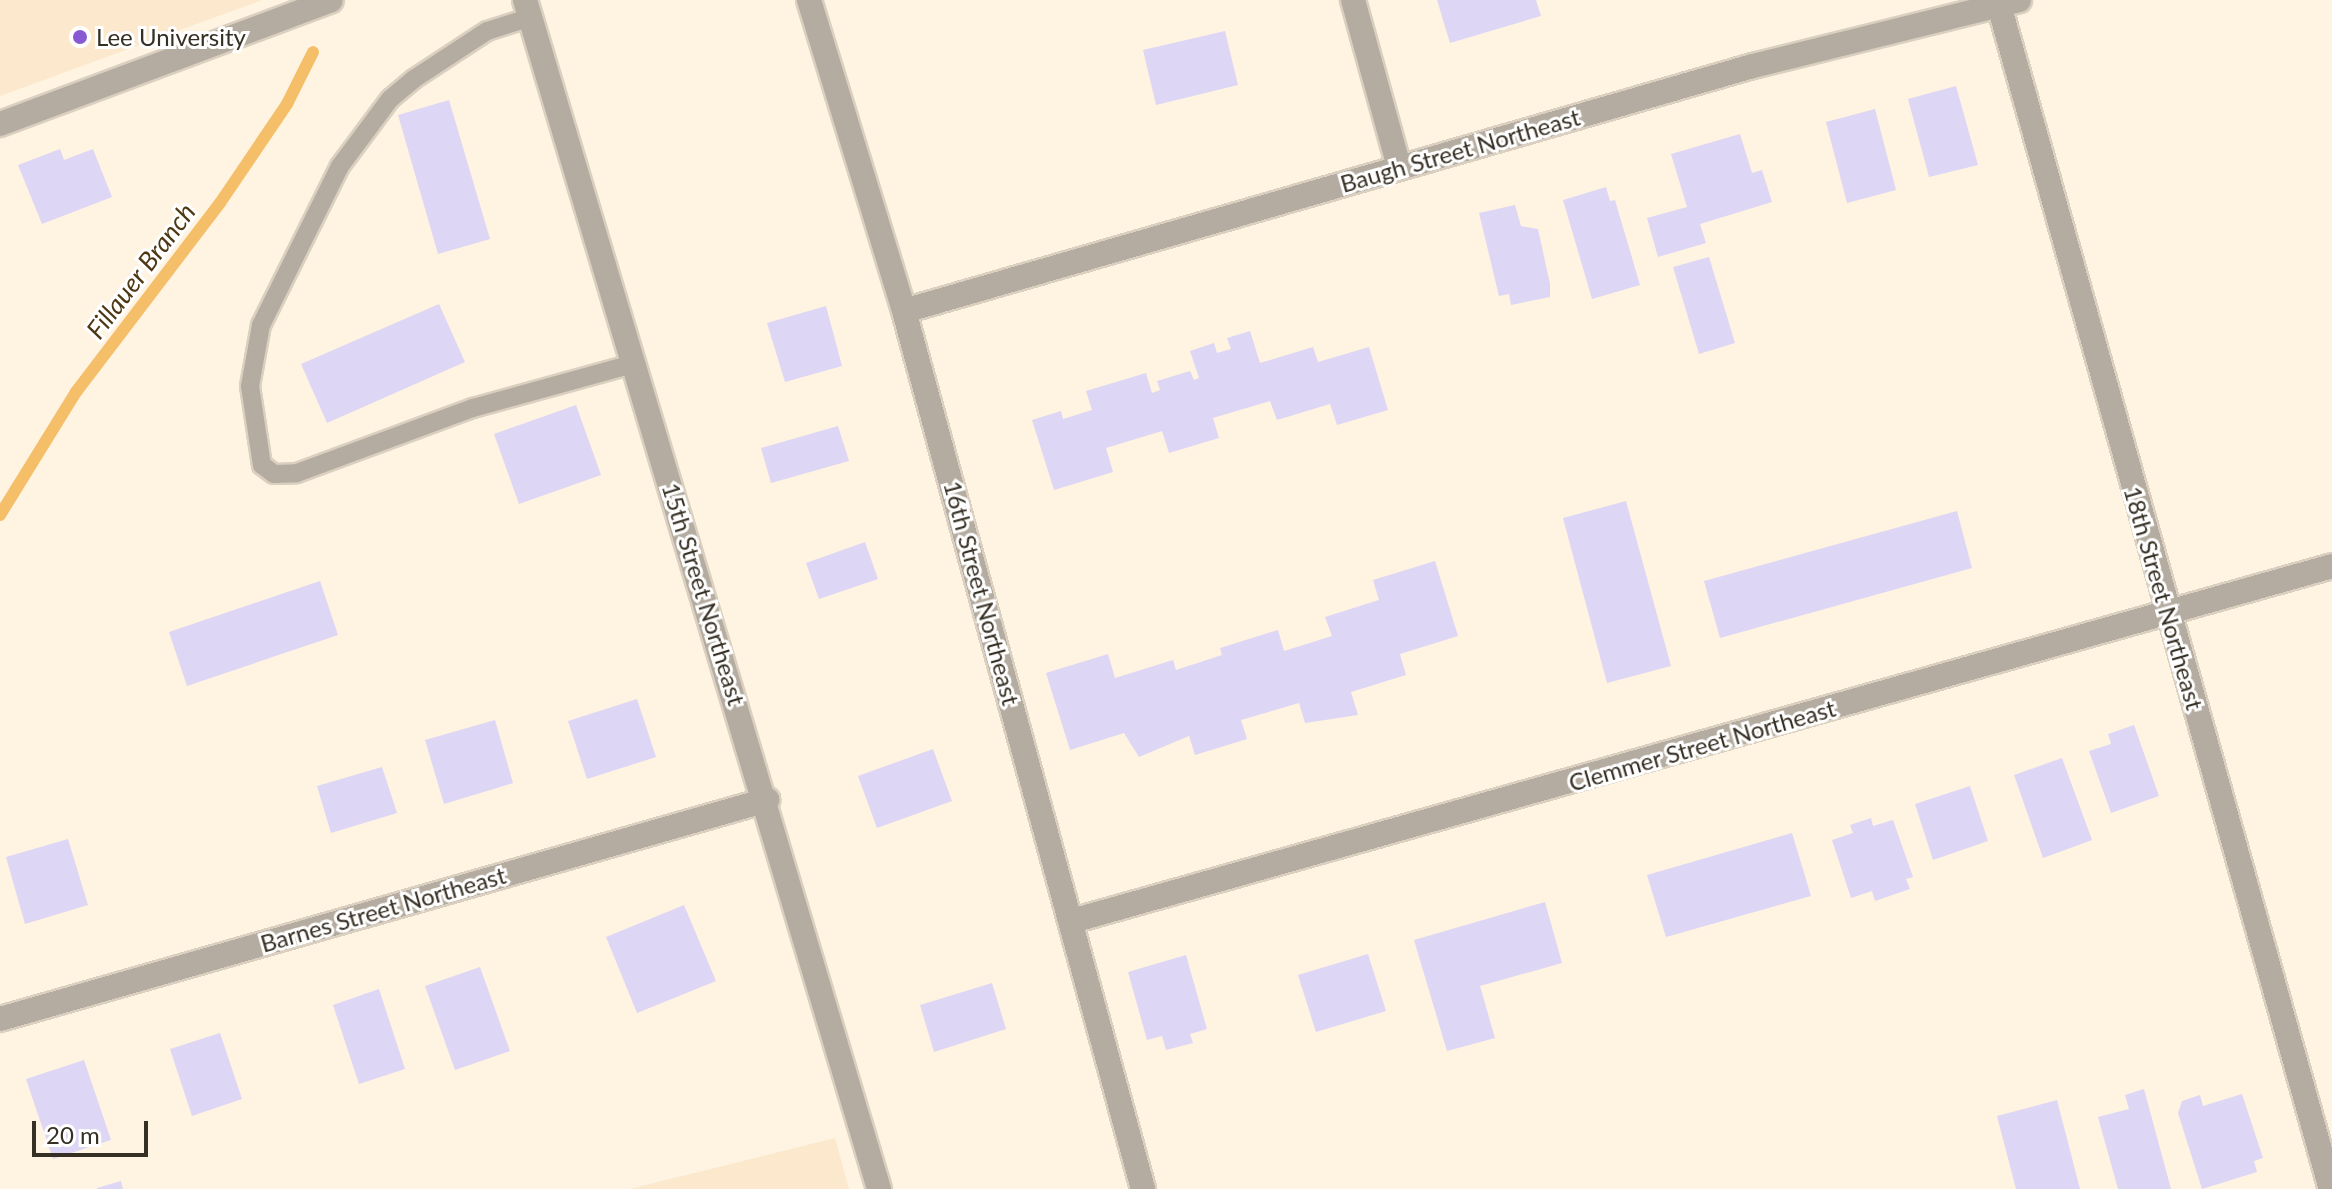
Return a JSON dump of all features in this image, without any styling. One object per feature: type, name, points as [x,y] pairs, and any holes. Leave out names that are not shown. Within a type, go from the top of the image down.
[{"type":"street","points":[[0,124],[331,0]]},
{"type":"street","name":"16th Street Northeast","points":[[809,0],[904,311],[1143,1189]]},
{"type":"street","points":[[1353,0],[1399,167]]},
{"type":"street","name":"Baugh Street Northeast","points":[[904,311],[1753,66],[2009,3]]},
{"type":"street","name":"18th Street Northeast","points":[[2009,3],[2168,614],[2331,1189]]},
{"type":"street","name":"15th Street Northeast","points":[[528,8],[767,800],[879,1189]]},
{"type":"street","name":"Clemmer Street Northeast","points":[[1072,921],[2332,566]]},
{"type":"street","name":"Barnes Street Northeast","points":[[0,1019],[767,800]]},
{"type":"lane","points":[[528,8],[414,79],[390,99],[340,166],[261,325],[250,386],[262,465],[274,474],[297,473],[473,408],[633,364]]},
{"type":"shaded area","name":"Lee University","points":[[0,0],[262,0],[0,96]]},
{"type":"shaded area","points":[[835,1138],[849,1189],[630,1189]]},
{"type":"building","points":[[1437,0],[1536,0],[1541,16],[1450,43]]},
{"type":"building","points":[[1225,31],[1238,85],[1156,105],[1143,50]]},
{"type":"building","points":[[1956,86],[1978,165],[1929,177],[1908,99]]},
{"type":"building","points":[[449,100],[490,239],[438,254],[398,115]]},
{"type":"building","points":[[1875,109],[1896,190],[1847,203],[1826,122]]},
{"type":"building","points":[[1740,134],[1752,173],[1762,170],[1772,202],[1700,224],[1706,243],[1658,257],[1647,218],[1687,207],[1671,154]]},
{"type":"building","points":[[60,149],[64,160],[93,149],[112,197],[42,224],[18,165]]},
{"type":"building","points":[[1606,187],[1610,201],[1615,200],[1640,285],[1592,299],[1563,200]]},
{"type":"building","points":[[1515,205],[1521,226],[1538,229],[1550,297],[1511,305],[1509,294],[1499,296],[1479,213]]},
{"type":"building","points":[[1709,257],[1735,343],[1699,354],[1673,267]]},
{"type":"building","points":[[439,304],[465,362],[327,423],[301,364]]},
{"type":"building","points":[[826,306],[842,366],[785,382],[767,323]]},
{"type":"building","points":[[1250,331],[1260,363],[1313,347],[1318,362],[1369,347],[1388,410],[1337,425],[1330,404],[1277,420],[1270,401],[1213,418],[1219,438],[1169,453],[1162,431],[1106,448],[1113,472],[1054,490],[1032,420],[1061,411],[1063,419],[1092,410],[1086,391],[1146,373],[1152,393],[1160,390],[1157,381],[1190,371],[1194,380],[1199,378],[1190,351],[1214,343],[1217,353],[1231,349],[1227,338]]},
{"type":"building","points":[[576,405],[601,475],[519,504],[494,434]]},
{"type":"building","points":[[838,426],[849,461],[771,483],[761,448]]},
{"type":"building","points":[[1626,501],[1671,666],[1607,683],[1563,518]]},
{"type":"building","points":[[1957,511],[1972,568],[1720,638],[1704,581]]},
{"type":"building","points":[[865,542],[878,579],[819,599],[806,563]]},
{"type":"building","points":[[1435,561],[1458,636],[1400,654],[1406,675],[1351,692],[1358,715],[1305,723],[1299,703],[1241,720],[1247,739],[1195,755],[1189,736],[1139,757],[1124,733],[1070,750],[1046,673],[1108,654],[1115,678],[1173,660],[1176,670],[1222,655],[1220,648],[1278,630],[1284,651],[1332,636],[1325,617],[1379,600],[1373,580]]},
{"type":"building","points":[[320,581],[338,635],[187,686],[169,632]]},
{"type":"building","points":[[637,699],[656,757],[587,779],[568,721]]},
{"type":"building","points":[[495,720],[513,783],[444,804],[425,740]]},
{"type":"building","points":[[2134,725],[2159,796],[2111,813],[2089,751],[2111,744],[2108,734]]},
{"type":"building","points":[[933,749],[952,801],[877,828],[858,776]]},
{"type":"building","points":[[2062,758],[2092,840],[2043,858],[2014,775]]},
{"type":"building","points":[[382,767],[397,813],[331,833],[317,786]]},
{"type":"building","points":[[1970,786],[1988,841],[1933,860],[1915,804]]},
{"type":"building","points":[[1871,818],[1873,826],[1893,820],[1913,877],[1906,879],[1910,889],[1875,901],[1872,891],[1851,898],[1832,840],[1853,833],[1850,825]]},
{"type":"building","points":[[1792,833],[1811,896],[1666,937],[1647,875]]},
{"type":"building","points":[[68,839],[88,905],[25,924],[6,857]]},
{"type":"building","points":[[1545,902],[1562,963],[1480,986],[1495,1038],[1447,1051],[1414,940]]},
{"type":"building","points":[[684,905],[716,981],[637,1013],[606,937]]},
{"type":"building","points":[[1368,954],[1386,1011],[1316,1032],[1298,975]]},
{"type":"building","points":[[1186,955],[1207,1029],[1190,1034],[1193,1043],[1166,1050],[1162,1036],[1147,1040],[1128,972]]},
{"type":"building","points":[[480,967],[510,1051],[455,1070],[425,986]]},
{"type":"building","points":[[992,983],[1006,1029],[934,1052],[920,1005]]},
{"type":"building","points":[[379,989],[405,1069],[359,1084],[333,1005]]},
{"type":"building","points":[[220,1033],[242,1099],[192,1116],[170,1049]]},
{"type":"building","points":[[84,1060],[111,1140],[53,1159],[26,1079]]},
{"type":"building","points":[[2144,1089],[2171,1189],[2118,1189],[2098,1117],[2129,1109],[2125,1095]]},
{"type":"building","points":[[2242,1094],[2263,1158],[2254,1161],[2257,1172],[2202,1189],[2178,1113],[2182,1101],[2200,1095],[2203,1106]]},
{"type":"building","points":[[2057,1100],[2080,1189],[2016,1189],[1997,1116]]},
{"type":"building","points":[[121,1181],[123,1189],[97,1189],[97,1188]]},
{"type":"waterway","name":"Fillauer Branch","points":[[0,515],[76,392],[220,203],[287,104],[313,52]]},
{"type":"place","name":"Lee University","points":[[80,37]]}]
